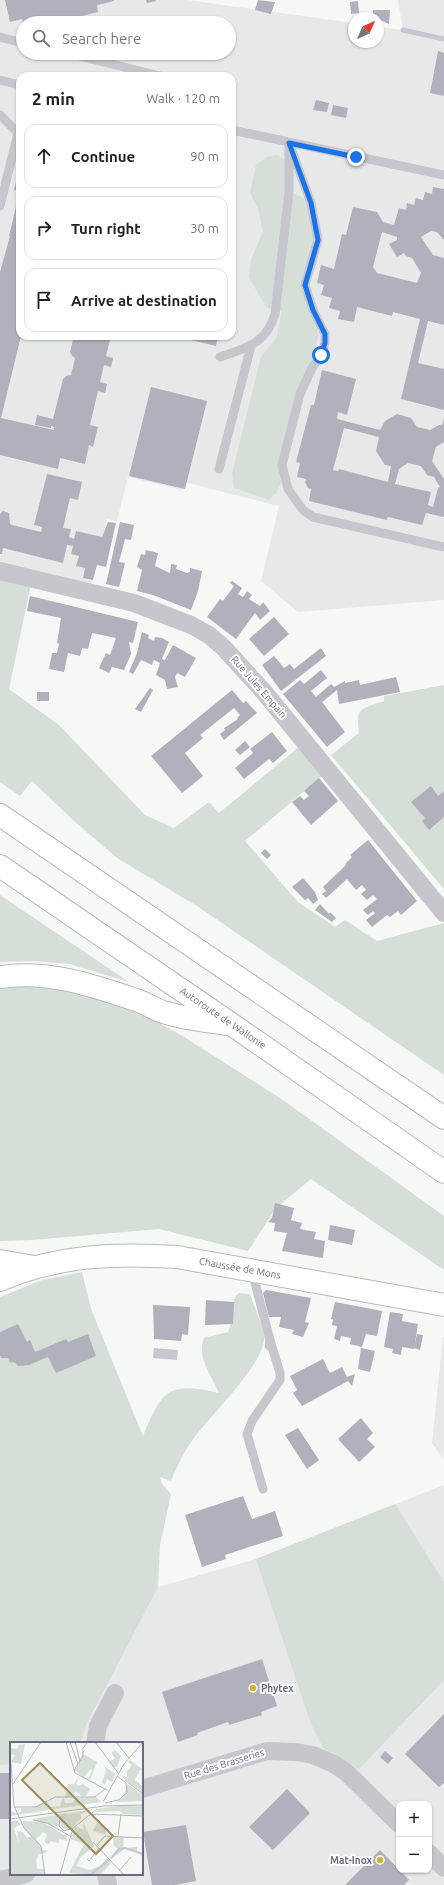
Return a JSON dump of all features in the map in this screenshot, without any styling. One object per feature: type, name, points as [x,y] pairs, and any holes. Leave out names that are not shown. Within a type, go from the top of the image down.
[{"type":"main road","points":[[0,815],[444,1118]]},
{"type":"main road","name":"Autoroute de Wallonie","points":[[0,866],[444,1172]]},
{"type":"main road","points":[[0,977],[35,976],[62,978],[138,1000],[166,1013],[234,1026]]},
{"type":"main road","name":"Chaussée de Mons","points":[[34,1267],[103,1255],[137,1254],[177,1257],[444,1305]]},
{"type":"main road","points":[[0,1261],[34,1267]]},
{"type":"main road","points":[[0,1280],[34,1267]]},
{"type":"street","name":"Rue Jules Empain","points":[[0,571],[134,603],[191,625],[209,636],[223,647],[264,692],[444,913]]},
{"type":"street","points":[[95,1742],[98,1726],[115,1693]]},
{"type":"street","name":"Rue des Brasseries","points":[[144,1789],[267,1751],[296,1752],[313,1756],[334,1764],[347,1773],[396,1821]]},
{"type":"street","points":[[432,1856],[444,1868]]},
{"type":"street","points":[[0,1880],[22,1875]]},
{"type":"street","points":[[106,1875],[108,1885]]},
{"type":"lane","points":[[0,37],[16,41]]},
{"type":"lane","points":[[95,60],[144,72]]},
{"type":"lane","points":[[0,80],[16,84]]},
{"type":"lane","points":[[0,115],[16,131]]},
{"type":"lane","points":[[236,131],[444,175]]},
{"type":"lane","points":[[220,357],[251,346],[272,326],[275,314],[289,192],[289,143]]},
{"type":"lane","points":[[289,143],[311,203],[318,240],[305,285],[313,310],[325,334],[325,343],[323,351],[312,368],[300,394],[282,465],[284,478],[288,489],[303,510],[313,517],[444,547]]},
{"type":"lane","points":[[0,206],[16,145]]},
{"type":"lane","points":[[219,469],[251,346]]},
{"type":"lane","points":[[252,1270],[280,1380],[252,1421],[247,1434],[263,1489]]},
{"type":"lane","points":[[268,1353],[270,1340]]},
{"type":"shaded area","points":[[0,0],[187,0],[348,22],[348,48],[384,48],[384,28],[403,30],[398,0],[444,0],[444,600],[298,612],[261,581],[279,506],[184,482],[182,490],[128,477],[117,521],[107,519],[89,592],[0,571]]},
{"type":"shaded area","points":[[277,155],[289,162],[289,192],[298,195],[311,203],[318,240],[305,285],[313,310],[318,336],[315,351],[300,394],[284,478],[276,493],[269,500],[234,488],[232,474],[261,357],[276,338],[282,311],[267,308],[249,278],[251,260],[263,231],[258,209],[250,193],[256,165],[267,157]]},
{"type":"shaded area","points":[[0,571],[32,579],[9,689],[59,725],[145,815],[174,828],[209,802],[219,813],[305,742],[328,771],[245,841],[298,902],[335,927],[345,920],[377,941],[444,923],[444,1075],[197,906],[117,858],[74,821],[32,781],[20,796],[0,782]]},
{"type":"shaded area","points":[[444,685],[444,889],[331,755],[359,733],[358,718],[361,710],[384,701],[384,696]]},
{"type":"shaded area","points":[[0,895],[129,982],[69,964],[34,961],[0,962]]},
{"type":"shaded area","points":[[0,983],[39,983],[85,993],[140,1013],[181,1035],[283,1100],[444,1216],[444,1270],[311,1179],[276,1208],[248,1251],[159,1229],[32,1240],[0,1241]]},
{"type":"shaded area","points":[[82,1272],[91,1309],[143,1436],[156,1408],[162,1399],[169,1393],[178,1389],[188,1388],[219,1393],[203,1359],[202,1345],[204,1338],[228,1332],[231,1322],[233,1301],[239,1293],[250,1294],[264,1337],[262,1348],[247,1374],[190,1443],[171,1481],[160,1477],[162,1484],[171,1494],[160,1545],[158,1587],[86,1725],[80,1742],[10,1742],[10,1764],[0,1765],[0,1297],[42,1280]]},
{"type":"shaded area","points":[[443,1337],[444,1338],[444,1460],[432,1443]]},
{"type":"shaded area","points":[[154,1348],[178,1350],[177,1360],[153,1358]]},
{"type":"shaded area","points":[[444,1485],[444,1885],[0,1885],[0,1619],[147,1583],[158,1587],[256,1559]]},
{"type":"shaded area","points":[[395,1504],[444,1582],[444,1680],[359,1769],[323,1748],[311,1724],[256,1559]]},
{"type":"building","points":[[5,0],[114,0],[97,5],[98,12],[82,16],[16,16],[16,20],[10,22]]},
{"type":"building","points":[[146,0],[156,0],[156,1],[147,3]]},
{"type":"building","points":[[258,0],[275,2],[271,14],[255,10]]},
{"type":"building","points":[[358,1],[359,12],[351,12],[350,2]]},
{"type":"building","points":[[373,10],[390,10],[389,24],[384,22],[384,12],[373,12]]},
{"type":"building","points":[[438,51],[444,53],[444,96],[430,93]]},
{"type":"building","points":[[316,100],[329,103],[327,112],[313,110]]},
{"type":"building","points":[[333,105],[348,108],[346,118],[331,115]]},
{"type":"building","points":[[433,187],[444,189],[444,240],[437,232],[431,231],[421,237],[433,255],[444,258],[444,325],[428,321],[418,363],[444,369],[444,410],[401,399],[420,319],[393,312],[392,316],[357,307],[354,322],[338,319],[340,311],[329,308],[332,298],[321,295],[324,285],[317,283],[321,265],[334,269],[342,234],[346,235],[353,207],[377,212],[383,222],[394,225],[399,208],[406,210],[407,203],[414,205],[416,198],[423,200],[425,192],[432,194]],"holes":[[[382,232],[397,237],[397,240],[389,244],[397,257],[404,253],[406,256],[412,258],[421,273],[417,283],[377,273],[373,267]]]},
{"type":"building","points":[[16,207],[16,340],[20,340],[1,418],[54,430],[54,427],[51,426],[51,428],[35,425],[37,415],[53,419],[63,379],[66,376],[71,375],[75,358],[70,352],[73,340],[110,340],[106,356],[113,358],[111,367],[104,365],[100,382],[107,384],[105,393],[98,391],[90,425],[98,427],[93,447],[89,445],[85,464],[60,458],[58,469],[0,455],[0,272]]},
{"type":"building","points":[[191,340],[217,340],[216,346]]},
{"type":"building","points":[[322,370],[356,379],[347,415],[338,412],[337,419],[380,430],[385,421],[397,414],[411,418],[417,427],[430,430],[442,425],[444,419],[444,442],[436,447],[432,461],[444,479],[444,517],[426,513],[422,525],[388,517],[387,520],[309,501],[311,489],[308,488],[305,482],[306,479],[297,477],[300,463],[296,462],[311,405],[314,405]],"holes":[[[344,428],[379,437],[376,451],[385,465],[391,466],[388,482],[339,469],[338,471],[333,470]],[[408,463],[421,466],[427,475],[434,477],[440,487],[438,488],[433,507],[428,505],[431,492],[395,484],[399,469]]]},
{"type":"building","points":[[151,387],[207,401],[185,489],[129,476]]},
{"type":"building","points":[[47,474],[82,482],[78,500],[70,498],[63,528],[71,529],[69,537],[74,539],[76,531],[102,537],[108,522],[116,523],[106,567],[97,565],[93,580],[83,578],[85,568],[76,566],[79,556],[71,554],[73,546],[67,545],[63,563],[3,548],[2,554],[0,554],[0,514],[3,511],[9,513],[10,524],[41,532],[42,527],[34,525]]},
{"type":"building","points":[[120,522],[134,525],[131,540],[125,539],[119,562],[125,563],[119,587],[106,584]]},
{"type":"building","points":[[146,550],[158,553],[155,566],[170,573],[171,564],[177,565],[176,569],[187,573],[190,572],[190,568],[202,571],[198,591],[191,610],[153,595],[137,591],[142,570],[137,567],[141,554],[145,555]]},
{"type":"building","points":[[232,581],[242,588],[238,594],[243,597],[247,591],[252,595],[249,599],[260,606],[263,602],[270,611],[260,620],[255,613],[236,639],[207,617],[220,599],[223,601],[234,586],[230,583]]},
{"type":"building","points":[[30,596],[138,622],[133,643],[129,642],[131,654],[124,670],[112,667],[109,673],[99,668],[106,653],[110,655],[116,638],[92,633],[88,649],[82,648],[80,656],[68,653],[64,672],[49,669],[52,653],[57,653],[61,618],[27,611]]},
{"type":"building","points":[[274,617],[289,634],[264,656],[249,639]]},
{"type":"building","points":[[142,632],[149,635],[148,638],[154,641],[155,637],[162,638],[169,642],[162,659],[165,660],[173,645],[196,658],[185,677],[177,673],[175,677],[178,687],[167,689],[165,680],[156,675],[160,663],[154,660],[152,665],[141,660],[133,674],[129,672],[137,653]]},
{"type":"building","points":[[321,648],[326,656],[281,691],[262,665],[274,656],[284,668],[290,664],[294,669]]},
{"type":"building","points":[[321,670],[327,678],[311,691],[316,697],[331,684],[334,687],[345,681],[345,683],[359,680],[360,685],[396,677],[400,692],[339,704],[337,690],[322,702],[345,732],[327,747],[283,694],[300,680],[304,684]]},
{"type":"building","points":[[150,688],[153,690],[141,712],[135,709]]},
{"type":"building","points":[[232,690],[243,703],[246,701],[257,713],[224,740],[220,734],[225,730],[224,728],[238,719],[237,718],[240,715],[234,708],[200,735],[203,738],[185,753],[203,776],[182,793],[151,756]]},
{"type":"building","points":[[37,692],[49,692],[49,701],[37,701]]},
{"type":"building","points":[[272,732],[287,751],[273,763],[269,759],[244,779],[235,768],[253,753],[250,749]]},
{"type":"building","points":[[245,741],[250,747],[240,755],[235,750]]},
{"type":"building","points":[[319,778],[338,801],[311,825],[292,802],[300,796],[304,800],[309,796],[304,791]]},
{"type":"building","points":[[431,786],[438,796],[444,791],[444,817],[429,830],[422,821],[425,818],[411,802]]},
{"type":"building","points":[[368,840],[417,901],[401,915],[398,911],[390,917],[387,915],[372,927],[366,920],[375,913],[373,911],[368,915],[363,910],[377,899],[373,895],[367,900],[361,894],[366,890],[362,885],[356,890],[347,879],[326,898],[322,894],[326,891],[323,887],[345,866],[352,857],[350,855]]},
{"type":"building","points":[[265,849],[271,855],[267,859],[261,853]]},
{"type":"building","points":[[303,878],[315,892],[318,900],[313,904],[308,898],[305,900],[292,887]]},
{"type":"building","points":[[320,904],[329,914],[330,912],[336,918],[332,922],[315,910]]},
{"type":"building","points":[[275,1203],[294,1208],[291,1220],[302,1223],[300,1229],[316,1232],[314,1239],[325,1241],[323,1258],[282,1251],[287,1233],[274,1231],[275,1223],[268,1222],[272,1218]]},
{"type":"building","points":[[330,1225],[355,1230],[352,1245],[328,1240]]},
{"type":"building","points":[[266,1290],[311,1298],[305,1322],[309,1323],[303,1337],[292,1334],[294,1330],[279,1327],[281,1317],[269,1317],[263,1293]]},
{"type":"building","points":[[206,1300],[234,1302],[233,1324],[205,1325]]},
{"type":"building","points":[[335,1302],[382,1311],[377,1336],[366,1334],[362,1347],[350,1344],[351,1338],[341,1336],[340,1341],[334,1339],[337,1326],[332,1325],[333,1319],[331,1319]]},
{"type":"building","points":[[153,1305],[190,1307],[188,1335],[182,1334],[181,1341],[154,1339]]},
{"type":"building","points":[[390,1312],[403,1314],[402,1321],[418,1324],[414,1349],[402,1347],[401,1355],[392,1353],[393,1349],[384,1347]]},
{"type":"building","points":[[18,1324],[27,1342],[30,1340],[35,1352],[66,1339],[68,1342],[88,1334],[96,1356],[56,1373],[48,1357],[29,1365],[18,1366],[14,1362],[10,1363],[8,1358],[1,1358],[0,1355],[0,1332]]},
{"type":"building","points":[[417,1334],[423,1335],[420,1350],[414,1348]]},
{"type":"building","points":[[361,1348],[375,1351],[370,1372],[358,1369]]},
{"type":"building","points":[[323,1359],[330,1373],[342,1367],[347,1377],[355,1374],[352,1386],[348,1381],[302,1406],[293,1393],[297,1390],[290,1376]]},
{"type":"building","points":[[361,1418],[373,1433],[367,1439],[375,1447],[359,1462],[338,1439]]},
{"type":"building","points":[[298,1428],[319,1460],[307,1469],[285,1435]]},
{"type":"building","points":[[243,1496],[252,1519],[275,1511],[283,1536],[225,1555],[226,1559],[202,1567],[185,1515]]},
{"type":"building","points":[[262,1659],[277,1706],[261,1712],[262,1715],[229,1725],[228,1722],[197,1733],[198,1735],[178,1742],[162,1692]]},
{"type":"building","points":[[444,1714],[444,1783],[439,1787],[405,1754]]},
{"type":"building","points":[[385,1751],[393,1758],[388,1764],[380,1757]]},
{"type":"building","points":[[0,1773],[10,1773],[10,1833],[9,1819],[0,1819]]},
{"type":"building","points":[[287,1789],[310,1813],[273,1850],[249,1827]]},
{"type":"building","points":[[186,1825],[196,1881],[175,1885],[152,1885],[143,1832]]},
{"type":"building","name":"Mat-Inox","points":[[380,1850],[396,1867],[396,1873],[402,1873],[409,1880],[404,1885],[345,1885]]},
{"type":"waterway","points":[[403,30],[444,39]]},
{"type":"place","name":"Phytex","points":[[253,1688]]},
{"type":"place","name":"Mat-Inox","points":[[380,1860]]},
{"type":"route","points":[[321,355],[325,343],[325,334],[313,310],[305,285],[318,240],[311,203],[289,143],[356,157]]}]
